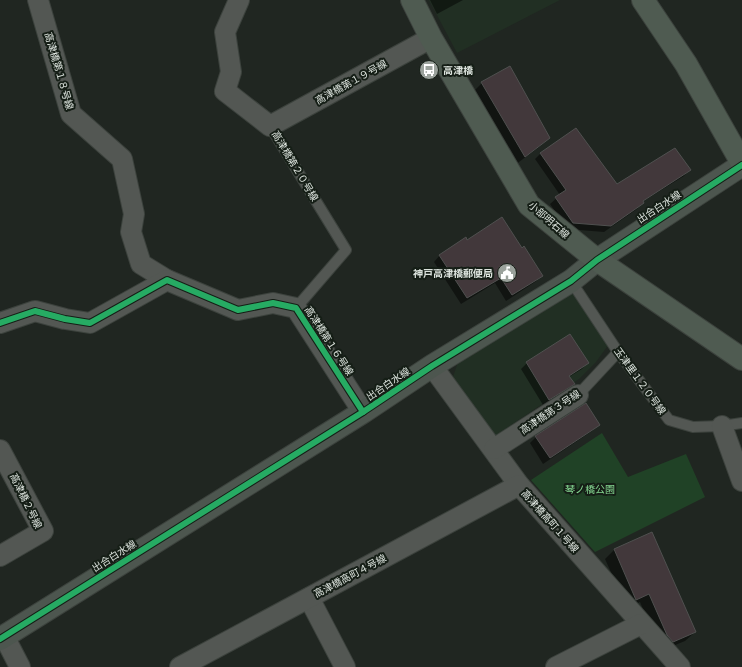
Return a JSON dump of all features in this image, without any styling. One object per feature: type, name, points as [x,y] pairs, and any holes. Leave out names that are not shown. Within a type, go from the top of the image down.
[{"type":"main road","name":"小部明石線","points":[[412,0],[431,38],[529,204],[597,260],[742,358]]},
{"type":"main road","points":[[643,0],[686,64],[742,164]]},
{"type":"street","name":"高津橋第１８号線","points":[[38,0],[70,114],[122,159],[134,214],[131,232],[141,264],[167,280]]},
{"type":"street","name":"高津橋第２０号線","points":[[238,0],[225,32],[231,72],[225,91],[270,126]]},
{"type":"street","name":"高津橋第１９号線","points":[[270,126],[431,38]]},
{"type":"street","name":"出合白水線","points":[[2,638],[363,412],[432,366],[570,281],[597,260],[742,164]]},
{"type":"street","name":"高津橋第１６号線","points":[[167,280],[238,310],[273,303],[296,308],[363,412]]},
{"type":"street","points":[[0,324],[34,311],[65,319],[90,323],[167,280]]},
{"type":"street","name":"高津橋高町１号線","points":[[432,366],[519,485],[680,667]]},
{"type":"street","name":"高津橋第３号線","points":[[494,449],[578,395]]},
{"type":"street","points":[[722,426],[742,481]]},
{"type":"street","name":"高津橋２号線","points":[[0,450],[42,531],[0,556]]},
{"type":"street","name":"高津橋高町４号線","points":[[180,667],[202,662],[309,598],[519,485]]},
{"type":"street","points":[[309,598],[345,667]]},
{"type":"street","points":[[556,667],[641,624]]},
{"type":"street","points":[[2,638],[20,667]]},
{"type":"lane","name":"高津橋第２０号線","points":[[270,126],[346,250],[296,308]]},
{"type":"lane","name":"玉津里１２０号線","points":[[570,281],[618,352],[669,420],[692,427],[722,426],[742,422]]},
{"type":"lane","name":"高津橋第３号線","points":[[578,395],[618,352]]},
{"type":"shaded area","points":[[429,0],[560,0],[457,53]]},
{"type":"shaded area","points":[[572,292],[609,344],[596,362],[579,379],[492,438],[452,380],[458,362]]},
{"type":"green space","name":"琴ノ橋公園","points":[[602,433],[628,477],[686,454],[705,497],[595,552],[531,480]]},
{"type":"building","points":[[510,66],[550,138],[525,157],[481,82]]},
{"type":"building","points":[[576,128],[617,184],[675,148],[691,170],[643,201],[644,203],[611,226],[573,223],[555,197],[566,190],[540,153]]},
{"type":"building","points":[[502,217],[522,248],[524,246],[543,276],[512,295],[501,278],[467,298],[439,255],[466,237],[467,240]]},
{"type":"building","points":[[570,334],[589,363],[569,376],[575,384],[549,400],[526,362]]},
{"type":"building","points":[[586,403],[600,425],[550,458],[535,436]]},
{"type":"building","points":[[652,532],[696,632],[673,642],[667,635],[649,594],[636,600],[614,549]]},
{"type":"cycle path","points":[[0,639],[363,412],[432,366],[571,281],[597,260],[742,165]]},
{"type":"cycle path","points":[[0,323],[35,311],[65,319],[90,323],[167,280],[238,310],[273,303],[296,308],[363,412]]},
{"type":"place","name":"高津橋","points":[[429,70]]},
{"type":"place","name":"神戸高津橋郵便局","points":[[507,273]]}]
